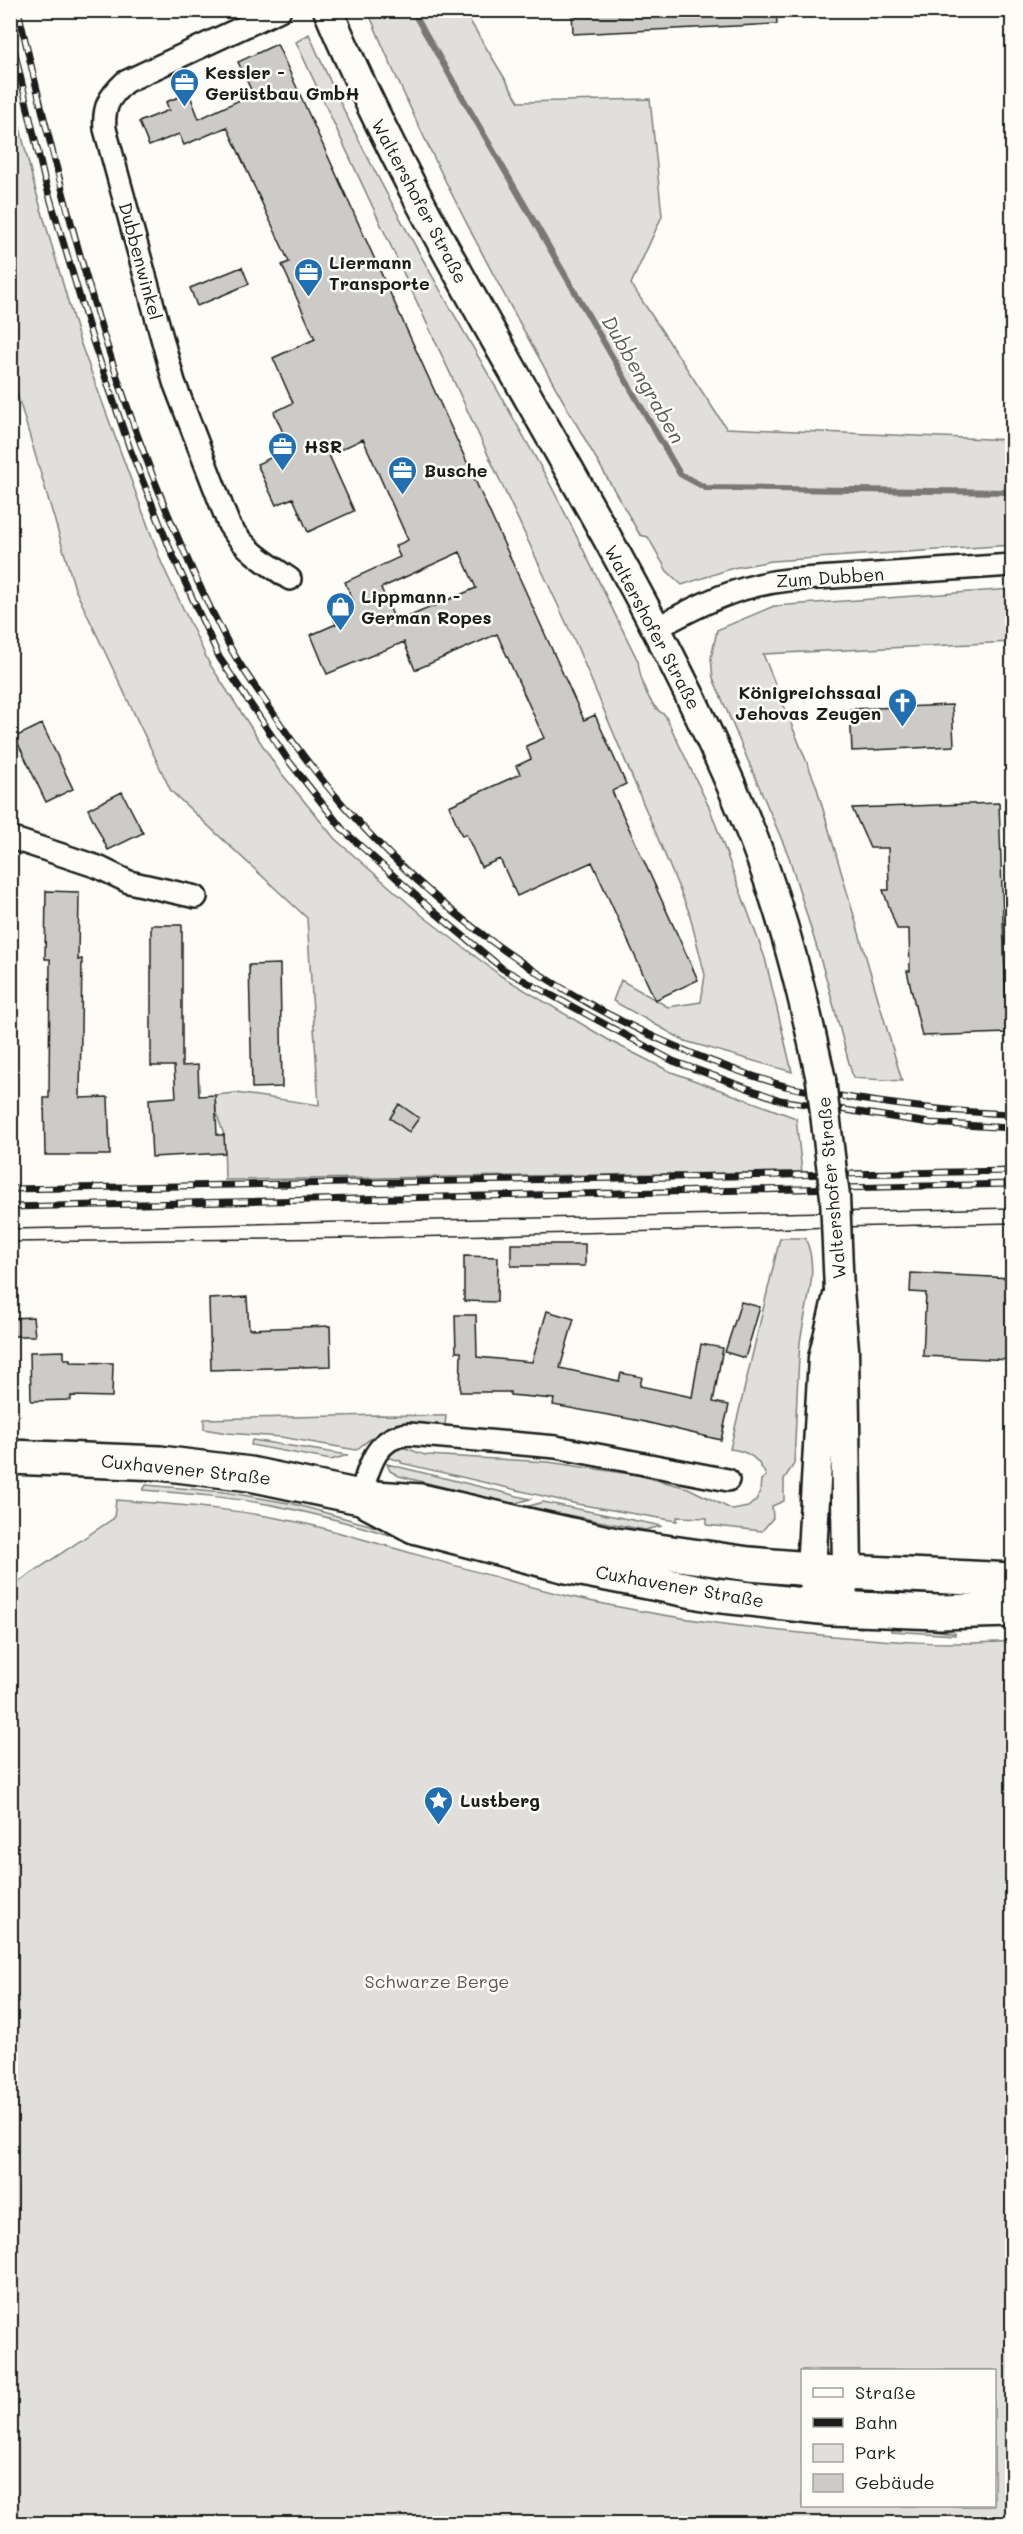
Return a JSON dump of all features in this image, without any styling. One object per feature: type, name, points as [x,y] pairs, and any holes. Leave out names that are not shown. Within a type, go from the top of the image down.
[{"type":"main road","name":"Waltershofer Straße","points":[[328,10],[385,137],[433,231],[657,628],[697,711],[754,841],[805,1006],[821,1080],[835,1197],[844,1349],[847,1572]]},
{"type":"main road","name":"Waltershofer Straße","points":[[811,1570],[824,1358],[839,1291]]},
{"type":"main road","name":"Cuxhavener Straße","points":[[10,1457],[192,1466],[288,1480],[360,1497],[421,1501],[616,1545],[811,1570],[1012,1580]]},
{"type":"main road","name":"Cuxhavener Straße","points":[[360,1497],[414,1526],[567,1566],[714,1595],[829,1608],[940,1612],[1012,1610]]},
{"type":"main road","points":[[811,1570],[817,1594],[829,1608],[841,1596],[847,1572]]},
{"type":"street","name":"Dubbenwinkel","points":[[280,10],[125,82],[107,103],[104,114],[105,129],[174,382],[229,525],[246,548],[291,579]]},
{"type":"street","name":"Zum Dubben","points":[[657,628],[717,597],[753,584],[788,579],[1012,565]]},
{"type":"street","points":[[12,837],[98,867],[129,882],[196,897]]},
{"type":"street","points":[[360,1497],[377,1450],[389,1439],[409,1434],[556,1448],[728,1480]]},
{"type":"green space","points":[[368,11],[464,11],[519,102],[650,99],[662,216],[631,284],[726,428],[1012,440],[1012,545],[772,561],[733,568],[682,585],[667,571],[648,537],[640,535],[530,342],[428,146]]},
{"type":"green space","points":[[309,34],[363,149],[393,205],[549,482],[638,661],[643,683],[650,699],[654,706],[665,715],[710,809],[765,958],[792,1072],[685,1041],[613,1001],[621,980],[668,1007],[701,1002],[705,975],[689,912],[576,644],[296,42]]},
{"type":"green space","points":[[10,87],[33,181],[79,339],[162,564],[209,663],[278,769],[335,839],[424,917],[501,976],[612,1042],[669,1071],[796,1118],[802,1172],[225,1180],[224,1135],[216,1112],[215,1095],[236,1093],[319,1105],[307,918],[171,791],[75,589],[11,373]]},
{"type":"green space","points":[[1012,589],[1012,642],[763,654],[816,785],[902,1081],[853,1078],[827,981],[789,857],[713,678],[711,658],[717,630],[774,606]]},
{"type":"green space","points":[[780,1238],[805,1238],[810,1250],[812,1276],[800,1343],[794,1464],[784,1479],[784,1501],[772,1506],[773,1518],[762,1531],[707,1525],[707,1518],[677,1517],[677,1521],[577,1504],[401,1463],[401,1461],[387,1457],[391,1451],[400,1447],[426,1455],[548,1462],[637,1475],[688,1488],[733,1510],[748,1507],[756,1500],[761,1480],[766,1476],[752,1457],[730,1449]]},
{"type":"green space","points":[[381,1415],[446,1416],[445,1425],[416,1423],[388,1428],[356,1450],[281,1437],[204,1429],[204,1419]]},
{"type":"green space","points":[[252,1440],[348,1455],[331,1460],[251,1445]]},
{"type":"green space","points":[[387,1464],[530,1499],[512,1504],[399,1476],[390,1471]]},
{"type":"green space","points":[[146,1485],[225,1492],[294,1504],[527,1569],[867,1622],[862,1628],[819,1624],[693,1607],[610,1592],[497,1566],[321,1516],[236,1499],[143,1490]]},
{"type":"green space","name":"Schwarze Berge","points":[[116,1500],[191,1506],[291,1520],[572,1597],[695,1620],[869,1639],[940,1643],[1012,1641],[1012,2523],[11,2523],[11,1587],[114,1518]]},
{"type":"green space","points":[[543,1502],[662,1526],[645,1530],[526,1507]]},
{"type":"green space","points":[[892,1625],[955,1633],[955,1635],[891,1631]]},
{"type":"building","points":[[572,10],[776,10],[777,24],[573,34]]},
{"type":"building","points":[[277,44],[584,720],[595,715],[626,784],[612,791],[698,980],[655,1000],[592,862],[517,896],[500,859],[481,867],[466,834],[462,836],[449,806],[520,774],[516,766],[531,759],[526,746],[544,738],[497,634],[415,670],[404,642],[327,674],[311,635],[336,624],[330,610],[353,600],[345,582],[400,557],[395,546],[408,540],[363,439],[329,455],[354,511],[308,532],[293,498],[276,505],[257,464],[290,449],[274,412],[293,403],[273,358],[315,339],[282,265],[289,262],[227,127],[184,145],[179,134],[149,146],[139,122],[169,110],[166,102],[189,93],[199,119],[253,94],[238,62]],"holes":[[[460,552],[476,588],[396,622],[381,588]]]},
{"type":"building","points":[[242,267],[249,284],[197,306],[190,288]]},
{"type":"building","name":"Königreichssaal Jehovas Zeugen","points":[[952,705],[954,746],[852,751],[850,709]]},
{"type":"building","points":[[42,724],[73,789],[46,802],[15,737]]},
{"type":"building","points":[[122,792],[143,833],[108,850],[88,809]]},
{"type":"building","points":[[999,803],[1007,1033],[922,1036],[907,971],[910,971],[909,929],[897,929],[883,890],[889,890],[888,848],[870,848],[852,808]]},
{"type":"building","points":[[46,891],[79,892],[78,960],[82,959],[80,1098],[108,1097],[110,1155],[45,1155],[44,1098],[49,1098],[50,959],[45,959]]},
{"type":"building","points":[[151,925],[182,925],[182,1066],[198,1065],[199,1096],[215,1095],[217,1135],[224,1135],[225,1153],[152,1157],[149,1099],[176,1097],[174,1066],[151,1066]]},
{"type":"building","points":[[280,964],[282,1087],[252,1088],[249,965]]},
{"type":"building","points":[[399,1104],[419,1118],[409,1132],[390,1118]]},
{"type":"building","points":[[511,1244],[585,1244],[585,1266],[511,1266]]},
{"type":"building","points":[[464,1256],[498,1257],[497,1302],[464,1301]]},
{"type":"building","points":[[911,1273],[1012,1278],[1012,1360],[923,1356],[926,1293],[910,1292]]},
{"type":"building","points":[[247,1297],[249,1329],[330,1326],[331,1366],[211,1370],[209,1299]]},
{"type":"building","points":[[741,1302],[760,1307],[745,1358],[725,1352]]},
{"type":"building","points":[[547,1311],[574,1319],[560,1368],[619,1381],[621,1373],[642,1377],[640,1386],[692,1397],[701,1344],[723,1348],[713,1402],[729,1405],[721,1440],[641,1421],[553,1405],[554,1399],[510,1395],[510,1392],[460,1392],[461,1352],[456,1352],[455,1315],[476,1315],[477,1357],[532,1362]]},
{"type":"building","points":[[33,1317],[35,1336],[14,1336],[12,1318]]},
{"type":"building","points":[[64,1351],[64,1359],[70,1359],[70,1362],[113,1363],[112,1397],[71,1396],[71,1400],[31,1401],[30,1352]]},
{"type":"waterway","name":"Dubbengraben","points":[[412,10],[680,474],[706,488],[1012,492]]},
{"type":"tram line","points":[[10,1229],[1012,1208]]},
{"type":"tram line","points":[[10,1242],[361,1238],[1012,1223]]},
{"type":"railway","points":[[18,10],[80,255],[130,415],[159,493],[192,570],[238,661],[317,773],[370,834],[428,890],[490,940],[557,985],[627,1024],[701,1057],[799,1089],[923,1108],[1012,1114]]},
{"type":"railway","points":[[10,32],[44,178],[92,338],[130,449],[170,549],[219,657],[288,760],[344,831],[432,910],[503,969],[673,1061],[780,1100],[930,1123],[1012,1128]]},
{"type":"railway","points":[[10,1189],[1012,1171]]},
{"type":"railway","points":[[10,1207],[1012,1184]]},
{"type":"place","name":"Kessler - Gerüstbau GmbH","points":[[184,108]]},
{"type":"place","name":"Liermann Transporte","points":[[308,298]]},
{"type":"place","name":"HSR","points":[[283,472]]},
{"type":"place","name":"Busche","points":[[403,496]]},
{"type":"place","name":"Lippmann - German Ropes","points":[[340,632]]},
{"type":"place","name":"Königreichssaal Jehovas Zeugen","points":[[902,728]]},
{"type":"place","name":"Lustberg","points":[[439,1826]]}]
